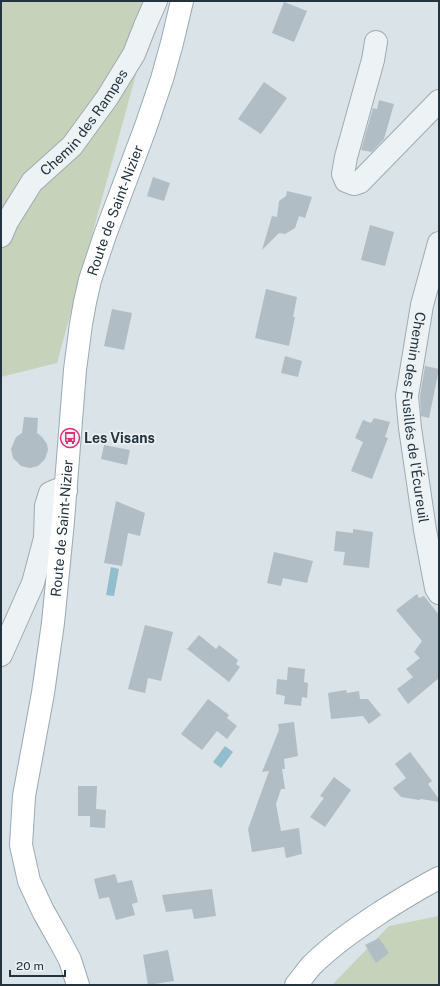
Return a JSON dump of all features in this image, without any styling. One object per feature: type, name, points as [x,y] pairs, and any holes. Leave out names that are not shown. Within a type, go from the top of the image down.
[{"type":"main road","name":"Route de Saint-Nizier","points":[[78,985],[70,960],[43,911],[29,881],[21,845],[24,796],[43,692],[52,623],[66,491],[75,370],[85,302],[90,280],[162,79],[182,1]]},
{"type":"main road","points":[[296,985],[311,967],[355,929],[432,881]]},
{"type":"street","name":"Chemin des Rampes","points":[[1,236],[7,222],[32,182],[72,146],[107,98],[134,54],[144,26],[156,1]]},
{"type":"street","points":[[376,42],[374,60],[346,157],[343,174],[346,181],[354,184],[360,182],[439,102]]},
{"type":"street","name":"Chemin des Fusillés de l'Écureuil","points":[[439,243],[422,305],[407,396],[410,428],[425,530],[436,588],[439,593]]},
{"type":"street","points":[[1,655],[33,583],[45,538],[46,506],[50,493],[57,490],[66,491]]},
{"type":"green space","points":[[1,1],[156,1],[57,363],[1,377]]},
{"type":"green space","points":[[439,916],[439,985],[332,985],[389,926]]},
{"type":"water","points":[[111,567],[119,569],[114,596],[106,595]]},
{"type":"water","points":[[225,746],[233,752],[221,768],[213,762]]},
{"type":"building","points":[[284,2],[307,11],[294,42],[272,33]]},
{"type":"building","points":[[264,82],[287,98],[261,134],[238,119]]},
{"type":"building","points":[[379,100],[394,104],[384,139],[372,152],[361,150],[373,108],[377,109]]},
{"type":"building","points":[[153,177],[170,183],[164,201],[147,196]]},
{"type":"building","points":[[287,191],[312,197],[305,218],[299,216],[295,228],[285,234],[279,233],[262,250],[272,216],[277,217],[279,201],[286,196]]},
{"type":"building","points":[[370,225],[394,232],[385,266],[361,260]]},
{"type":"building","points":[[266,289],[297,297],[293,317],[295,317],[289,346],[255,338]]},
{"type":"building","points":[[112,309],[132,313],[124,350],[104,346]]},
{"type":"building","points":[[285,356],[302,361],[298,377],[281,373]]},
{"type":"building","points":[[425,366],[439,369],[429,418],[421,416],[420,396]]},
{"type":"building","points":[[24,417],[38,418],[37,433],[47,444],[48,450],[45,459],[38,466],[30,468],[21,466],[13,458],[11,449],[16,437],[22,433]]},
{"type":"building","points":[[374,418],[390,422],[385,437],[388,438],[372,479],[351,471],[363,442],[355,438],[363,420],[371,423]]},
{"type":"building","points":[[104,445],[130,450],[127,465],[101,459]]},
{"type":"building","points":[[116,501],[145,513],[140,536],[128,533],[122,566],[104,563]]},
{"type":"building","points":[[353,529],[373,532],[369,568],[343,565],[345,552],[334,551],[336,531],[353,533]]},
{"type":"building","points":[[274,552],[313,561],[307,583],[283,578],[281,586],[267,583]]},
{"type":"building","points":[[417,594],[419,598],[424,596],[439,615],[439,678],[408,704],[397,689],[413,677],[406,669],[420,658],[414,652],[422,641],[396,610]]},
{"type":"building","points":[[145,625],[173,632],[161,681],[148,678],[145,693],[128,689]]},
{"type":"building","points":[[199,635],[216,649],[219,645],[238,660],[236,664],[240,667],[229,682],[187,649]]},
{"type":"building","points":[[288,667],[305,669],[304,682],[308,683],[307,698],[302,697],[301,706],[284,704],[285,696],[276,694],[277,679],[287,680]]},
{"type":"building","points":[[346,690],[347,693],[359,691],[360,699],[368,699],[381,715],[369,724],[363,716],[331,719],[328,693]]},
{"type":"building","points":[[208,699],[229,715],[227,718],[237,726],[227,739],[217,731],[202,750],[181,734]]},
{"type":"building","points":[[294,722],[298,756],[284,759],[285,769],[282,769],[285,789],[281,789],[276,804],[281,831],[299,828],[302,854],[286,858],[284,847],[252,852],[248,829],[269,771],[262,772],[279,730],[278,724]]},
{"type":"building","points":[[410,752],[432,781],[428,784],[439,799],[439,802],[401,797],[393,788],[406,778],[395,764]]},
{"type":"building","points":[[334,777],[351,790],[325,827],[310,817],[324,798],[320,796]]},
{"type":"building","points":[[78,786],[97,786],[96,809],[106,810],[105,828],[90,827],[90,816],[78,816]]},
{"type":"building","points":[[115,874],[118,883],[132,880],[138,902],[132,904],[135,915],[116,920],[109,897],[99,899],[94,879]]},
{"type":"building","points":[[212,889],[216,916],[194,919],[192,909],[166,912],[162,895]]},
{"type":"building","points":[[379,938],[389,953],[376,963],[365,945]]},
{"type":"building","points":[[168,950],[174,981],[148,985],[143,955]]},
{"type":"place","name":"Les Visans","points":[[70,438]]}]
